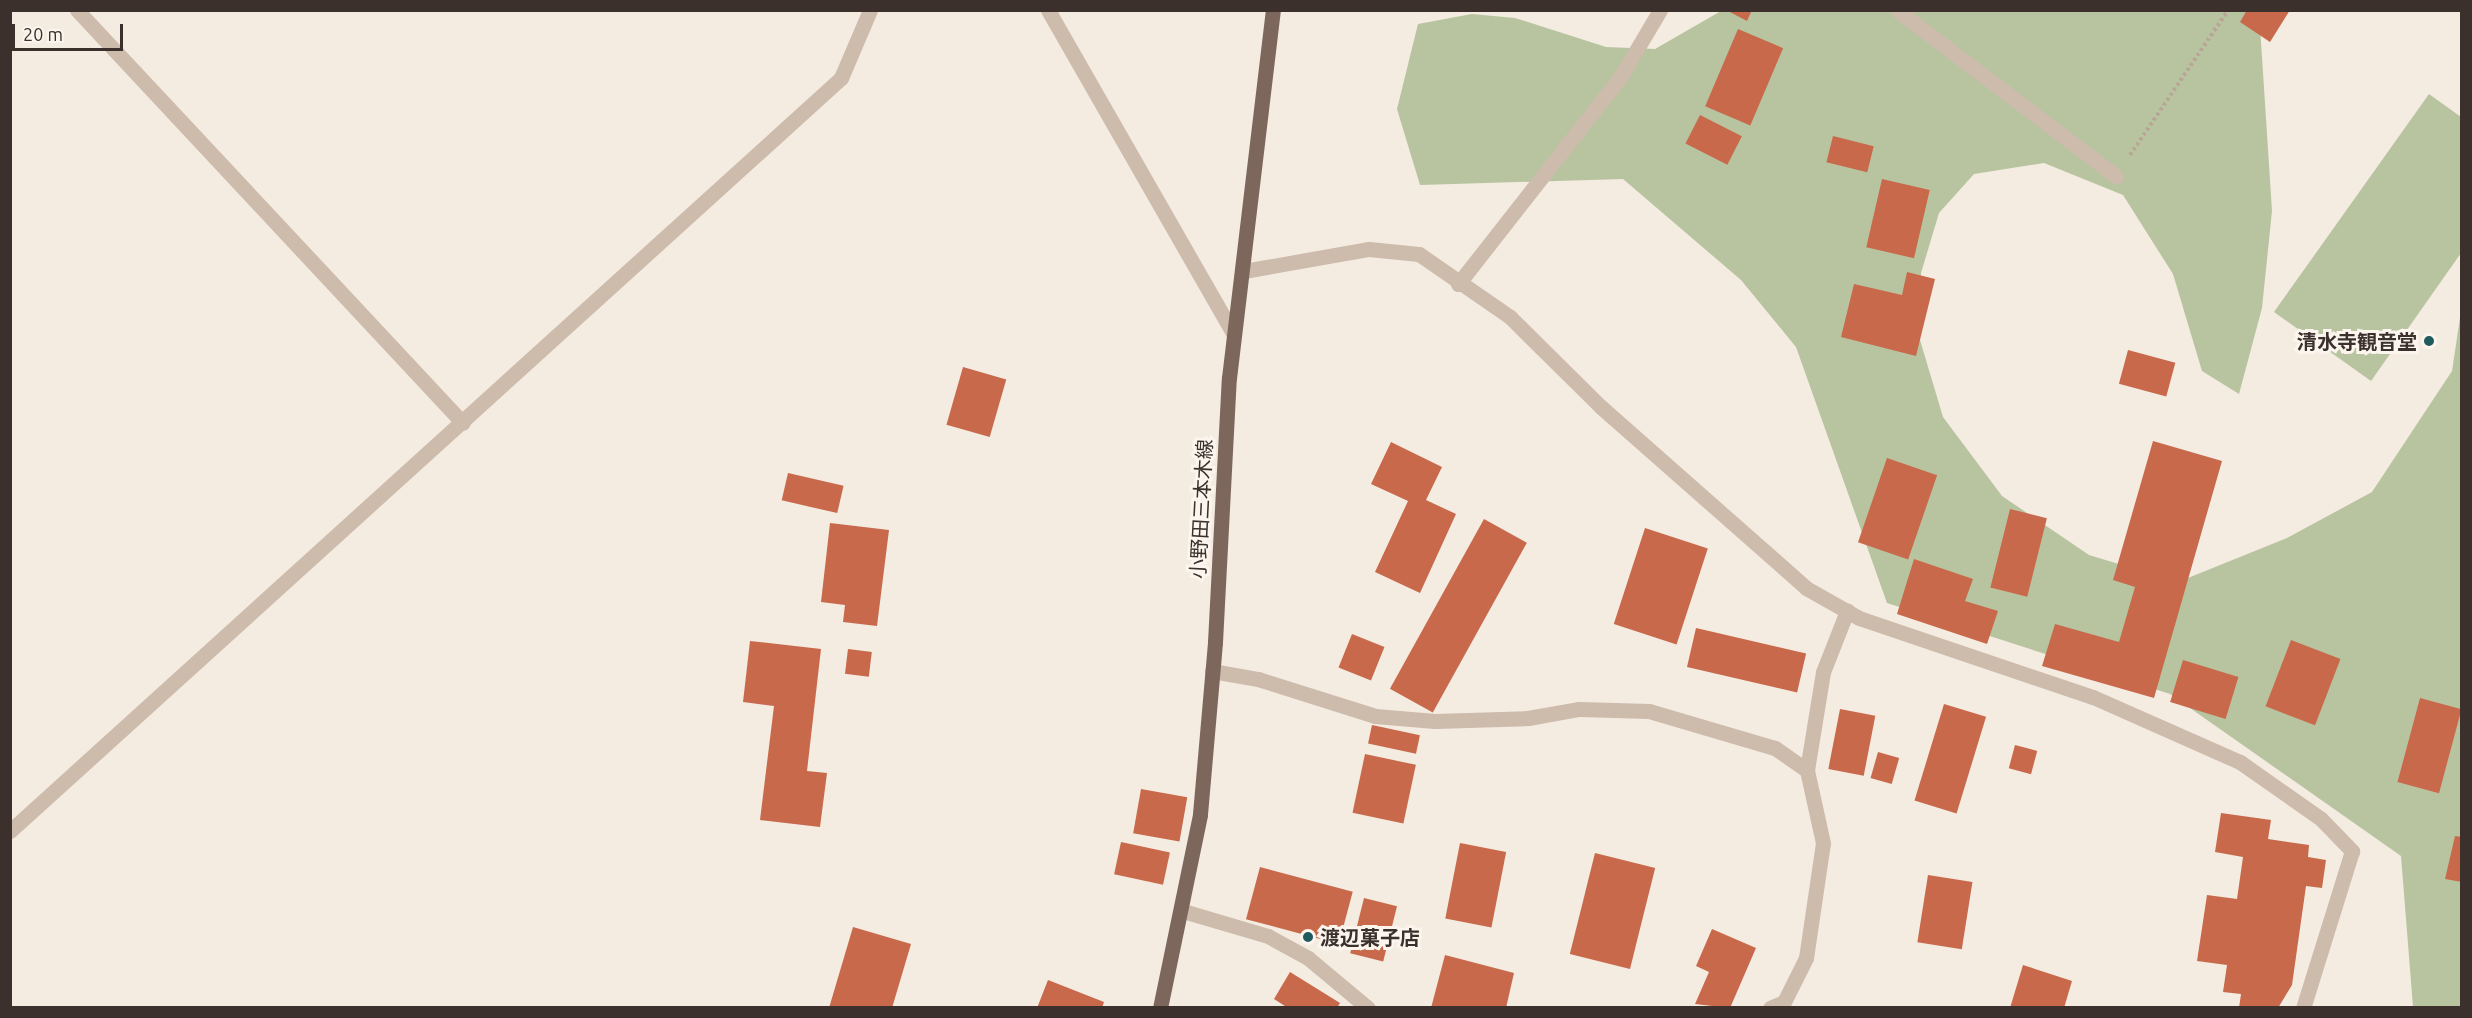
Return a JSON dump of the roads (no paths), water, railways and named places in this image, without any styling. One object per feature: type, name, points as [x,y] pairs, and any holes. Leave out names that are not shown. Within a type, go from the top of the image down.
[{"type":"main road","name":"小野田三本木線","points":[[1160,1008],[1183,911],[1200,814],[1212,671],[1233,333],[1244,271],[1273,10]]},
{"type":"street","points":[[77,10],[463,423]]},
{"type":"street","points":[[10,831],[463,423],[841,78],[870,10]]},
{"type":"street","points":[[1048,10],[1233,333]]},
{"type":"street","points":[[1458,284],[1621,76],[1660,10]]},
{"type":"street","points":[[1897,10],[2116,176]]},
{"type":"street","points":[[1244,271],[1369,249],[1419,254],[1458,284],[1510,317],[1601,407],[1806,588],[1847,611],[2153,720],[2240,762],[2321,819],[2352,851],[2302,1008]]},
{"type":"street","points":[[1770,1008],[1784,1002],[1806,958],[1823,843],[1807,770],[1823,672],[1847,611]]},
{"type":"street","points":[[1212,671],[1258,679],[1375,716],[1435,721],[1528,718],[1579,709],[1649,711],[1774,748],[1807,770]]},
{"type":"street","points":[[1183,911],[1268,936],[1308,958],[1368,1008]]},
{"type":"place","name":"清水寺観音堂","points":[[2429,341]]},
{"type":"place","name":"渡辺菓子店","points":[[1308,937]]}]
